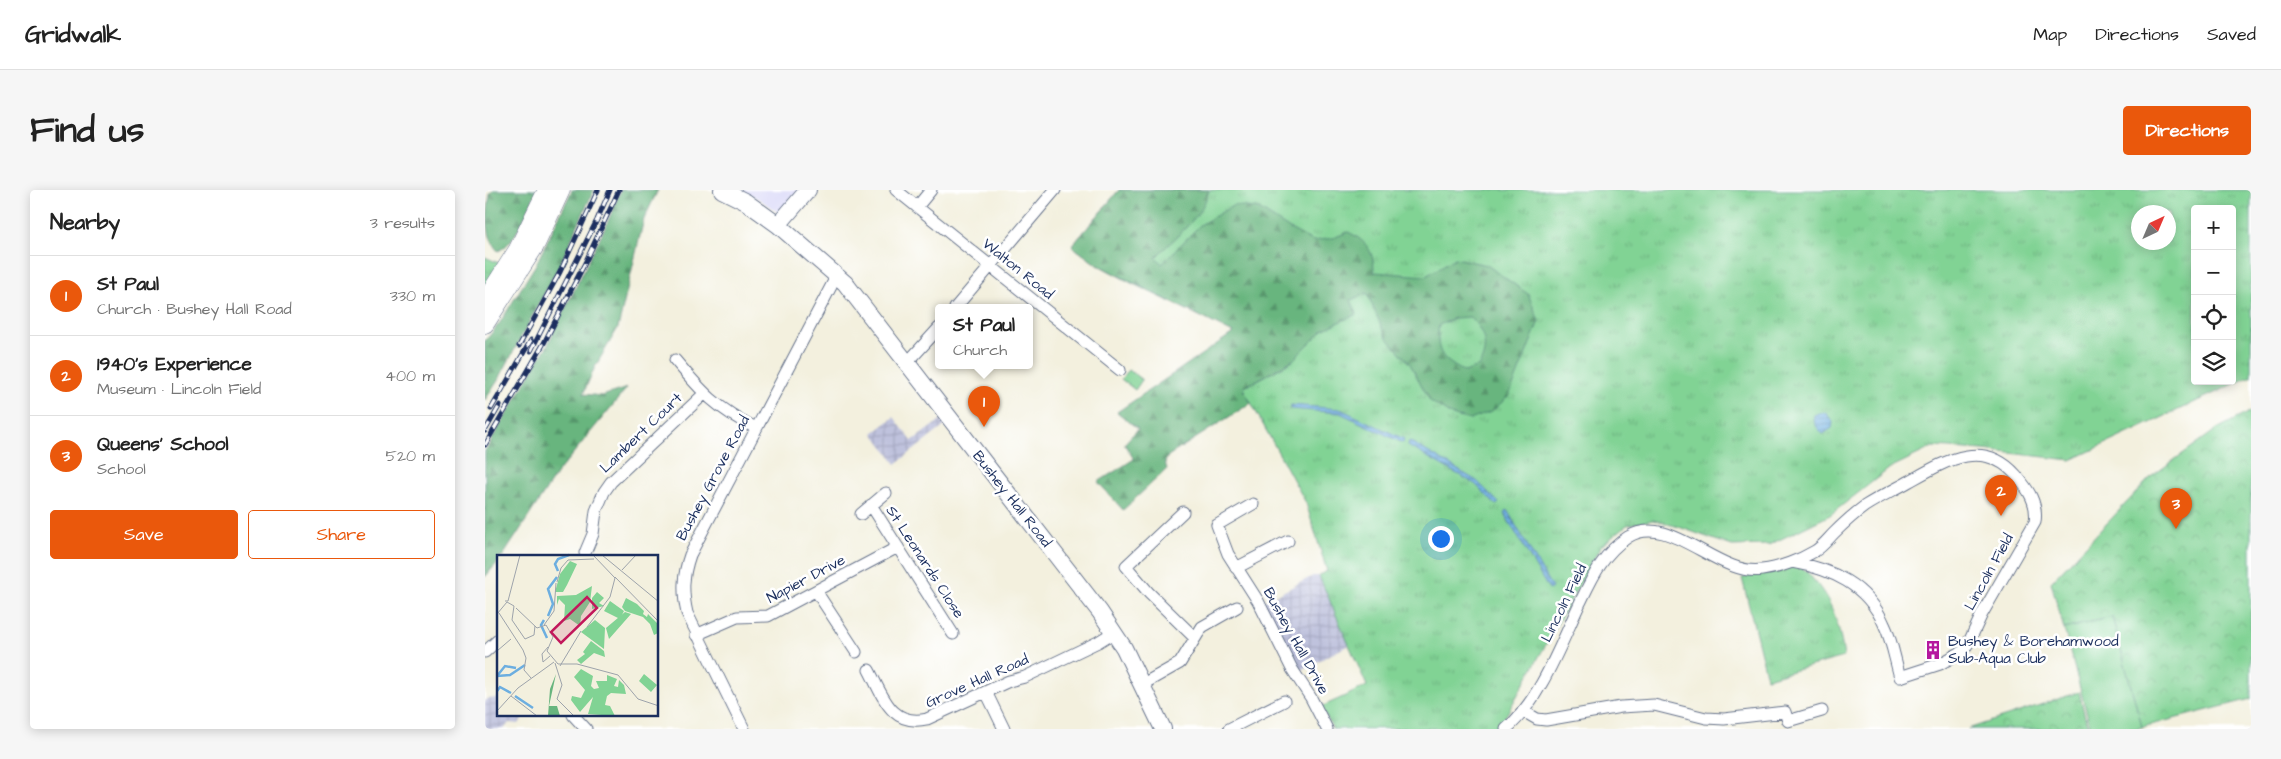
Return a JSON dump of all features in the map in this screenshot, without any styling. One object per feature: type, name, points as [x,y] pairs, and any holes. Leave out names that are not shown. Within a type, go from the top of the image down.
[{"type":"main road","points":[[485,301],[518,250],[547,190]]},
{"type":"main road","points":[[485,324],[535,246],[561,190]]},
{"type":"street","name":"Bushey Hall Road","points":[[722,190],[746,202],[778,225],[837,275],[1114,632],[1143,684],[1163,729]]},
{"type":"street","points":[[778,225],[808,190]]},
{"type":"street","name":"Walton Road","points":[[896,190],[1121,370]]},
{"type":"street","points":[[917,207],[931,190]]},
{"type":"street","points":[[959,304],[1055,190]]},
{"type":"street","name":"Bushey Grove Road","points":[[744,729],[696,635],[687,613],[683,596],[685,569],[690,555],[837,275]]},
{"type":"street","points":[[907,364],[935,332]]},
{"type":"street","name":"Lambert Court","points":[[675,360],[704,394],[718,406],[756,428]]},
{"type":"street","name":"Lambert Court","points":[[585,553],[593,534],[596,510],[608,487],[624,469],[704,394]]},
{"type":"street","name":"Lincoln Field","points":[[1506,729],[1523,711],[1543,679],[1599,565],[1627,538],[1638,532],[1664,534],[1744,571],[1762,570],[1792,562],[1815,551],[1866,506],[1956,457],[1973,455],[1987,457],[2003,463],[2026,488],[2036,508],[2035,522],[1981,614],[1963,651],[1940,664],[1900,676],[1884,624],[1860,588],[1823,570],[1792,562]]},
{"type":"street","name":"St Leonards Close","points":[[861,514],[885,493]]},
{"type":"street","name":"Bushey Hall Drive","points":[[1253,504],[1217,525],[1227,554],[1257,601],[1292,669],[1303,684],[1327,729]]},
{"type":"street","name":"St Leonards Close","points":[[871,505],[953,634]]},
{"type":"street","points":[[1183,512],[1125,566],[1149,593],[1194,636]]},
{"type":"street","points":[[1236,568],[1287,541]]},
{"type":"street","name":"Napier Drive","points":[[696,635],[737,617],[768,616],[898,547]]},
{"type":"street","points":[[816,591],[856,652]]},
{"type":"street","points":[[1143,684],[1180,663],[1189,650],[1194,636],[1207,623],[1237,607]]},
{"type":"street","name":"Grove Hall Road","points":[[869,670],[889,707],[899,716],[912,721],[927,719],[1009,681],[1025,677],[1098,642],[1114,632]]},
{"type":"street","points":[[485,652],[497,641]]},
{"type":"street","points":[[986,692],[1004,729]]},
{"type":"street","points":[[1229,729],[1284,701]]},
{"type":"street","points":[[1523,711],[1537,719],[1547,720],[1621,707],[1654,705],[1706,718],[1724,719],[1785,712],[1788,721],[1822,711]]},
{"type":"street","points":[[574,716],[586,729]]},
{"type":"shaded area","points":[[741,190],[799,190],[779,213],[759,199]]},
{"type":"shaded area","points":[[894,417],[912,441],[942,419],[946,425],[896,464],[873,433]]},
{"type":"shaded area","points":[[1313,576],[1319,576],[1349,645],[1301,670],[1294,666],[1261,603]]},
{"type":"shaded area","points":[[497,698],[497,716],[523,716],[519,724],[509,723],[504,729],[485,729],[485,702],[487,699]]},
{"type":"green space","points":[[493,190],[537,190],[526,215],[511,241],[498,251],[491,239],[488,225],[490,193]]},
{"type":"green space","points":[[572,190],[594,190],[561,262],[499,379],[485,400],[485,341],[499,324],[536,264]]},
{"type":"green space","points":[[621,190],[658,190],[644,219],[618,328],[595,367],[583,394],[602,396],[627,388],[557,473],[504,555],[497,555],[497,563],[485,577],[485,451],[547,346],[608,221]]},
{"type":"green space","points":[[1119,190],[2251,190],[2251,376],[2236,383],[2236,205],[2191,205],[2191,385],[2232,385],[2071,460],[1983,450],[1933,447],[1890,468],[1830,515],[1769,545],[1732,546],[1653,520],[1627,525],[1601,546],[1499,728],[1333,729],[1321,707],[1367,686],[1319,576],[1327,571],[1306,503],[1243,388],[1293,361],[1133,284],[1096,264],[1072,246]]},
{"type":"green space","points":[[1119,190],[1209,190],[1206,200],[1194,218],[1156,257],[1162,264],[1200,225],[1234,205],[1259,209],[1313,241],[1333,238],[1348,232],[1355,235],[1365,243],[1371,253],[1374,272],[1426,276],[1455,258],[1487,265],[1528,294],[1539,321],[1509,396],[1491,412],[1470,420],[1451,415],[1430,401],[1410,364],[1385,335],[1367,293],[1351,300],[1357,314],[1324,329],[1293,360],[1243,388],[1251,403],[1168,456],[1165,462],[1167,469],[1123,510],[1098,482],[1134,459],[1124,444],[1138,429],[1117,412],[1233,333],[1096,264],[1072,246]],"holes":[[[1470,317],[1482,334],[1485,346],[1479,366],[1465,372],[1451,363],[1442,354],[1439,349],[1438,334],[1439,325],[1455,318]]]},
{"type":"green space","points":[[485,257],[501,264],[485,296]]},
{"type":"green space","points":[[1129,370],[1142,380],[1135,390],[1121,379]]},
{"type":"green space","points":[[2251,411],[2251,699],[2142,727],[2112,617],[2064,629],[2051,582],[2152,476],[2217,429]]},
{"type":"green space","points":[[1800,565],[1819,586],[1831,606],[1839,629],[1844,657],[1767,678],[1742,578]]},
{"type":"green space","points":[[2112,617],[2142,727],[2136,729],[2091,729],[2064,629]]},
{"type":"green space","points":[[2079,692],[2088,729],[1968,729]]},
{"type":"water","points":[[1291,405],[1340,409],[1404,439],[1403,443],[1340,413],[1290,409]]},
{"type":"water","points":[[1826,413],[1833,422],[1832,428],[1823,434],[1814,420],[1814,415]]},
{"type":"water","points":[[1409,441],[1477,481],[1499,503],[1496,505],[1475,484],[1408,446]]},
{"type":"water","points":[[1507,510],[1552,588],[1549,590],[1504,513]]},
{"type":"railway","points":[[519,346],[560,272],[598,190]]},
{"type":"railway","points":[[531,351],[597,220],[610,190]]},
{"type":"railway","points":[[485,445],[544,343],[585,263],[619,190]]},
{"type":"railway","points":[[491,409],[531,340]]},
{"type":"railway","points":[[485,431],[500,405]]},
{"type":"place","name":"St Paul","points":[[984,427]]},
{"type":"place","name":"1940's Experience","points":[[2001,516]]},
{"type":"place","name":"Queens' School","points":[[2176,529]]},
{"type":"place","name":"Bushey & Borehamwood Sub-Aqua Club","points":[[1933,650]]}]
